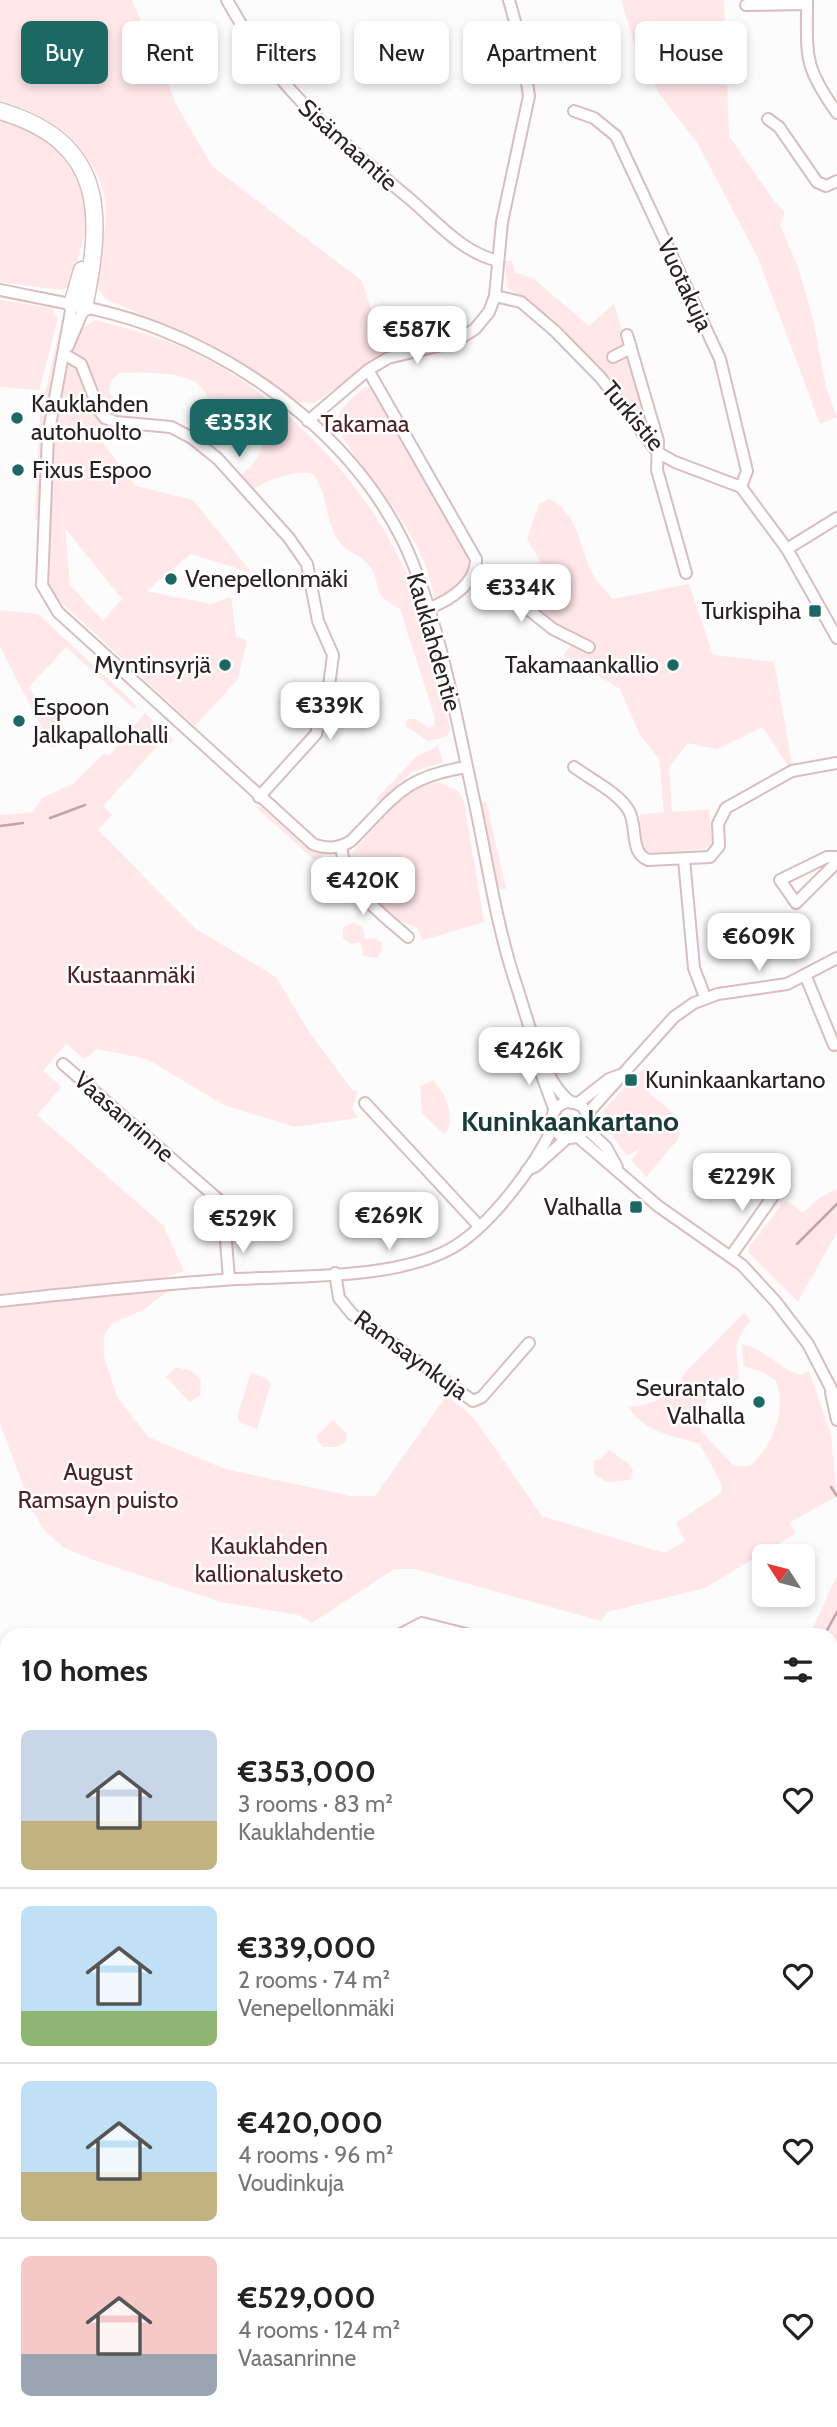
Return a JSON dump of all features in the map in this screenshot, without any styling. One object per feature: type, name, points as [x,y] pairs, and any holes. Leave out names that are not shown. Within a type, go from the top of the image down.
[{"type":"highway","points":[[0,111],[36,125],[70,152],[93,194],[94,231],[78,306]]},
{"type":"street","name":"Sisämaantie","points":[[227,0],[249,41],[310,115],[466,248],[498,261]]},
{"type":"street","points":[[309,421],[368,370],[401,353],[443,345],[465,337],[484,320],[495,296],[502,222],[529,96],[521,43],[509,0]]},
{"type":"street","points":[[746,5],[807,2],[808,64],[814,80],[837,113]]},
{"type":"street","name":"Vuotakuja","points":[[574,111],[594,118],[616,136],[690,291],[720,359],[747,471],[741,487]]},
{"type":"street","points":[[768,119],[779,127],[817,182],[826,186],[837,181]]},
{"type":"street","name":"Kauklahdentie","points":[[0,290],[78,306],[157,328],[212,353],[281,397],[309,421],[375,495],[403,542],[429,608],[467,767],[500,932],[540,1059],[557,1088],[575,1103]]},
{"type":"street","name":"Turkistie","points":[[495,296],[521,302],[555,331],[596,372],[657,452],[675,463],[741,487]]},
{"type":"street","points":[[78,306],[64,354],[48,436],[43,585],[46,595],[58,612],[313,844],[327,848],[341,846],[351,841],[402,788],[428,776],[467,767]]},
{"type":"street","points":[[628,335],[658,441],[657,470],[686,573]]},
{"type":"street","points":[[613,357],[631,348]]},
{"type":"street","points":[[64,354],[81,364],[105,418],[116,422],[171,427],[192,438],[218,459],[289,538],[307,564],[318,621],[332,655],[330,686],[316,734],[259,797]]},
{"type":"street","points":[[368,370],[476,559],[475,568],[460,589],[429,608]]},
{"type":"street","points":[[741,487],[787,549],[837,638]]},
{"type":"street","points":[[787,549],[837,518]]},
{"type":"street","points":[[475,568],[553,629],[589,647]]},
{"type":"street","points":[[573,767],[623,803],[630,813],[641,857],[648,860],[710,857],[719,846],[718,824],[721,816],[743,797],[792,771],[837,764]]},
{"type":"street","points":[[341,846],[343,862],[353,887],[408,936]]},
{"type":"street","points":[[827,857],[837,860],[796,904],[780,880],[827,857]]},
{"type":"street","points":[[684,859],[694,968],[705,997]]},
{"type":"street","points":[[527,1170],[577,1134],[587,1114],[680,1012],[705,997],[769,988],[806,977],[837,958]]},
{"type":"street","points":[[806,977],[834,1045]]},
{"type":"street","name":"Kauklahdentie","points":[[540,1059],[540,1070],[555,1111]]},
{"type":"street","name":"Vaasanrinne","points":[[63,1064],[219,1200],[224,1216],[229,1279]]},
{"type":"street","points":[[0,1301],[229,1279],[335,1273],[418,1262],[453,1248],[479,1226],[527,1170],[553,1127],[555,1111],[562,1104],[575,1103],[609,1079],[620,1075]]},
{"type":"street","points":[[365,1103],[479,1226]]},
{"type":"street","points":[[575,1103],[587,1114]]},
{"type":"street","points":[[553,1127],[606,1147],[617,1167],[658,1206],[731,1256],[789,1318],[808,1344],[834,1395],[837,1420]]},
{"type":"street","points":[[731,1256],[778,1189]]},
{"type":"street","name":"Ramsaynkuja","points":[[335,1273],[339,1298],[352,1314],[473,1401],[482,1397],[528,1343]]},
{"type":"street","points":[[412,1628],[422,1623],[442,1628]]},
{"type":"green space","points":[[0,0],[132,0],[141,21],[122,21],[122,84],[168,84],[178,108],[213,167],[362,281],[385,354],[314,403],[298,402],[205,341],[105,299],[97,285],[97,275],[106,211],[96,172],[85,155],[55,126],[18,106],[0,101]]},
{"type":"green space","points":[[621,0],[724,0],[725,21],[635,21],[635,45]]},
{"type":"green space","points":[[654,84],[727,84],[729,136],[785,213],[780,225],[798,267],[813,319],[826,388],[837,417],[820,424],[758,258],[698,144]]},
{"type":"green space","points":[[0,121],[31,132],[60,153],[87,195],[87,225],[74,275],[68,287],[60,290],[0,282]]},
{"type":"green space","points":[[505,261],[512,261],[515,272],[534,279],[589,326],[614,304],[626,344],[608,356],[609,362],[628,356],[654,439],[591,360],[534,305],[507,287]]},
{"type":"green space","points":[[0,300],[52,308],[58,319],[39,390],[0,387]]},
{"type":"green space","points":[[95,320],[167,341],[224,369],[285,413],[339,468],[384,529],[410,582],[425,623],[436,666],[450,730],[446,737],[428,741],[406,726],[407,719],[416,719],[429,728],[434,725],[435,718],[400,609],[381,595],[368,564],[338,540],[313,474],[281,476],[252,491],[239,477],[261,451],[259,434],[217,406],[192,380],[160,373],[119,373],[111,381],[109,392],[117,403],[116,411],[95,433],[136,486],[193,500],[252,573],[191,554],[146,591],[211,604],[231,597],[236,636],[247,641],[238,679],[195,726],[49,591],[50,494],[55,415],[69,351],[81,330]],"holes":[[[65,528],[122,599],[103,621],[70,585]]]},
{"type":"green space","points":[[61,323],[45,418],[40,518],[35,520],[40,416]]},
{"type":"green space","name":"Takamaa","points":[[365,387],[375,389],[472,557],[468,575],[440,599],[434,597],[428,573],[408,530],[338,430],[342,411]]},
{"type":"green space","points":[[549,499],[559,505],[573,523],[595,578],[613,599],[689,584],[713,655],[774,662],[792,764],[788,766],[763,727],[717,749],[688,743],[669,767],[672,812],[709,809],[712,844],[704,849],[648,853],[641,846],[640,815],[664,812],[659,758],[640,735],[620,689],[563,655],[571,645],[510,601],[533,590],[542,575],[544,568],[527,539],[539,504]]},
{"type":"green space","points":[[0,610],[38,614],[137,706],[134,709],[66,647],[28,688],[74,737],[52,748],[0,646]]},
{"type":"green space","name":"Kustaanmäki","points":[[145,713],[174,740],[169,745],[163,740],[103,806],[112,815],[98,830],[196,929],[276,977],[308,1030],[352,1090],[358,1091],[352,1108],[358,1118],[295,1127],[224,1105],[147,1059],[97,1049],[84,1059],[66,1044],[43,1071],[61,1086],[37,1115],[163,1225],[184,1271],[166,1277],[0,1294],[0,815],[33,812],[42,798],[74,783],[105,753],[109,756]]},
{"type":"green space","points":[[438,746],[443,762],[410,773],[381,801],[376,799],[417,756]]},
{"type":"green space","points":[[438,782],[458,791],[464,802],[484,922],[423,940],[417,928],[396,919],[357,883],[349,856],[401,798],[417,788]]},
{"type":"green space","points":[[486,801],[506,889],[502,890],[496,885],[482,803]]},
{"type":"green space","points":[[256,807],[261,807],[304,846],[324,853],[324,869]]},
{"type":"green space","points":[[353,922],[362,927],[365,939],[375,938],[381,942],[382,949],[377,958],[364,956],[360,942],[351,944],[343,938],[343,928]]},
{"type":"green space","points":[[645,1067],[655,1075],[648,1084],[649,1093],[680,1119],[679,1138],[646,1177],[631,1160],[641,1148],[627,1156],[602,1122],[604,1109]]},
{"type":"green space","points":[[433,1080],[442,1093],[450,1114],[445,1135],[422,1113],[420,1086]]},
{"type":"green space","points":[[837,1189],[837,1232],[798,1302],[749,1253],[748,1248],[787,1201],[803,1213],[819,1198]]},
{"type":"green space","name":"August Ramsayn puisto","points":[[170,1290],[143,1310],[111,1324],[104,1336],[104,1356],[117,1397],[148,1437],[225,1469],[351,1496],[375,1496],[447,1395],[473,1417],[542,1516],[664,1553],[685,1541],[676,1523],[721,1493],[722,1485],[700,1444],[650,1428],[628,1406],[653,1402],[669,1392],[745,1312],[750,1321],[737,1344],[739,1378],[734,1383],[722,1377],[713,1386],[706,1400],[700,1430],[734,1466],[750,1466],[771,1438],[779,1416],[776,1381],[763,1372],[743,1366],[742,1344],[758,1350],[793,1372],[801,1375],[809,1371],[831,1435],[837,1496],[789,1523],[796,1533],[778,1544],[752,1544],[752,1560],[705,1588],[607,1612],[601,1621],[415,1569],[394,1569],[312,1623],[299,1615],[221,1602],[91,1559],[63,1547],[44,1530],[32,1510],[0,1423],[0,1307]]},
{"type":"green space","points":[[176,1367],[191,1371],[201,1379],[200,1395],[190,1402],[166,1377]]},
{"type":"green space","points":[[251,1373],[266,1378],[271,1383],[257,1429],[239,1422],[237,1416]]},
{"type":"green space","points":[[333,1420],[347,1434],[346,1441],[337,1447],[323,1447],[316,1437]]},
{"type":"green space","points":[[609,1450],[628,1463],[633,1471],[631,1480],[607,1482],[594,1474],[594,1460],[601,1459]]},
{"type":"green space","points":[[837,1576],[837,1628],[813,1628]]},
{"type":"waterway","points":[[50,818],[85,805]]},
{"type":"waterway","points":[[0,826],[23,823]]},
{"type":"waterway","points":[[797,1244],[837,1204]]},
{"type":"waterway","points":[[831,1487],[837,1496]]},
{"type":"waterway","points":[[828,1628],[837,1612]]},
{"type":"place","name":"Kauklahden autohuolto","points":[[17,418]]},
{"type":"place","name":"Fixus Espoo","points":[[18,470]]},
{"type":"place","name":"Venepellonmäki","points":[[171,579]]},
{"type":"place","name":"Turkispiha","points":[[815,611]]},
{"type":"place","name":"Myntinsyrjä","points":[[225,665]]},
{"type":"place","name":"Takamaankallio","points":[[673,665]]},
{"type":"place","name":"Espoon Jalkapallohalli","points":[[19,721]]},
{"type":"place","name":"Kuninkaankartano","points":[[631,1080]]},
{"type":"place","name":"Valhalla","points":[[636,1207]]},
{"type":"place","name":"Seurantalo Valhalla","points":[[759,1402]]},
{"type":"district","name":"Kuninkaankartano","points":[[570,1121]]},
{"type":"park label","name":"Kauklahden kallionalusketo","points":[[269,1560]]}]
